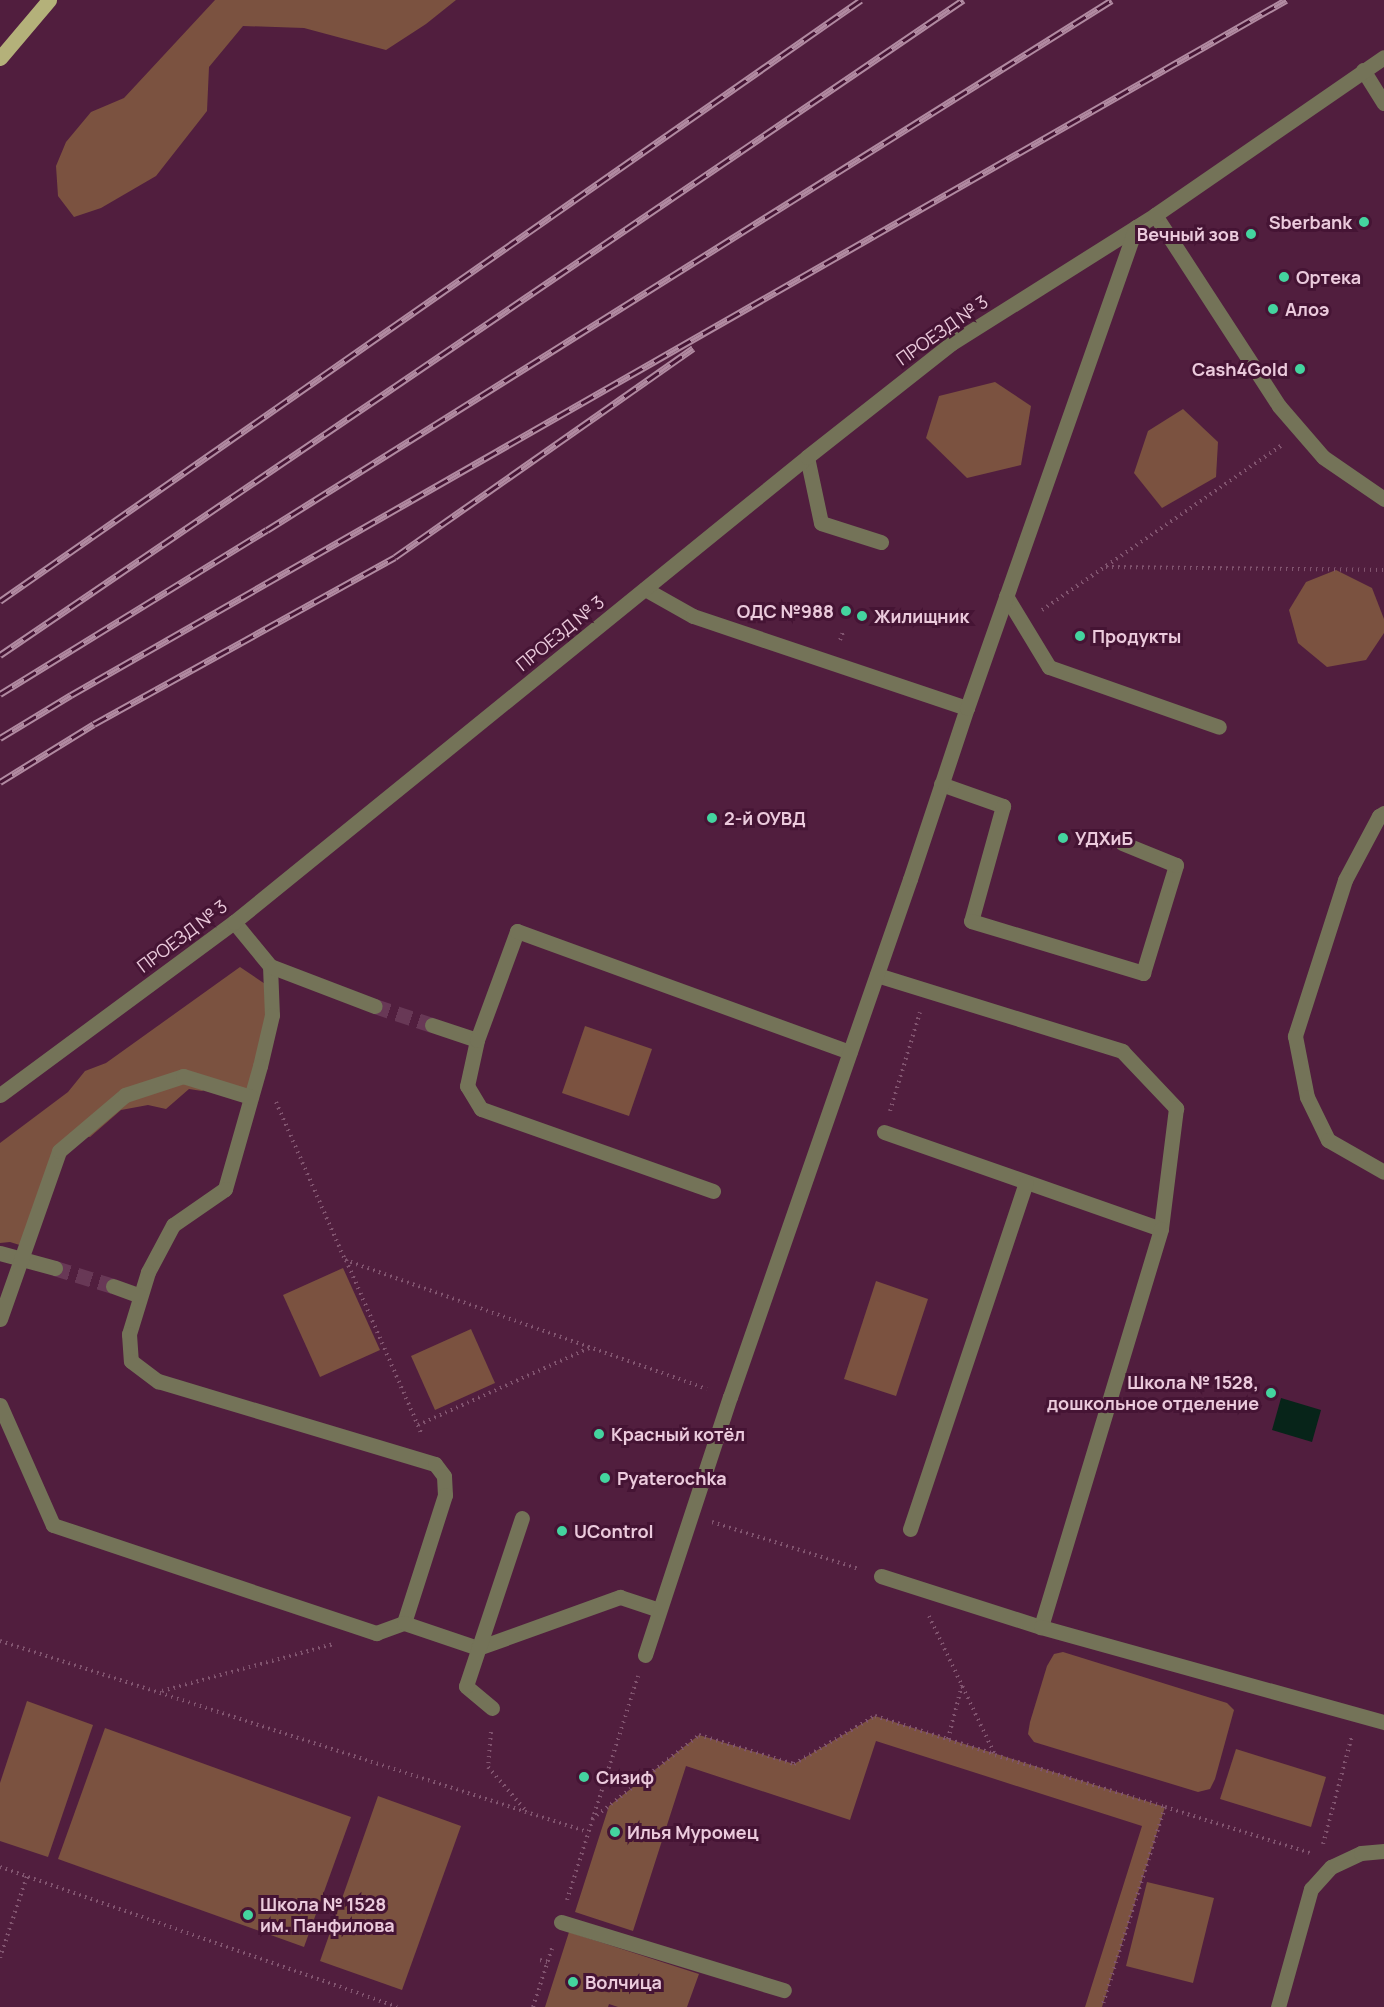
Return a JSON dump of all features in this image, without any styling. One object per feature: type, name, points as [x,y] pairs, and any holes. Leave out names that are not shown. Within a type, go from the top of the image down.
[{"type":"main road","points":[[0,58],[49,0]]},
{"type":"street","name":"ПРОЕЗД № 3","points":[[0,1095],[234,922],[807,457],[952,343],[1155,215],[1384,57]]},
{"type":"street","points":[[1363,70],[1384,103]]},
{"type":"street","points":[[1155,215],[1280,406],[1323,457],[1384,499]]},
{"type":"street","points":[[645,1655],[730,1397],[967,708],[1136,227]]},
{"type":"street","points":[[807,457],[821,523],[881,542]]},
{"type":"street","points":[[645,589],[693,616],[967,708]]},
{"type":"street","points":[[1006,596],[1049,667],[1219,727]]},
{"type":"street","points":[[941,784],[1004,806],[971,921],[1143,973],[1176,864],[1122,843]]},
{"type":"street","points":[[1384,813],[1379,816],[1345,880],[1295,1036],[1307,1096],[1328,1140],[1384,1172]]},
{"type":"street","points":[[234,922],[270,966],[375,1006]]},
{"type":"street","points":[[713,1191],[481,1108],[466,1086],[477,1040],[517,931],[850,1052]]},
{"type":"street","points":[[270,966],[272,1014],[260,1066],[225,1189],[173,1225],[148,1272],[140,1296],[129,1334],[131,1361],[158,1381],[435,1464],[444,1476],[445,1495],[404,1623]]},
{"type":"street","points":[[877,975],[1122,1051],[1176,1108],[1161,1229],[1041,1627]]},
{"type":"street","points":[[432,1025],[477,1040]]},
{"type":"street","points":[[0,1319],[59,1151],[125,1095],[183,1076],[251,1097]]},
{"type":"street","points":[[884,1132],[1161,1229]]},
{"type":"street","points":[[910,1529],[1026,1183]]},
{"type":"street","points":[[0,1253],[55,1268]]},
{"type":"street","points":[[113,1286],[140,1296]]},
{"type":"street","points":[[0,1405],[53,1525],[376,1633],[404,1623],[478,1648],[620,1597],[659,1610]]},
{"type":"street","points":[[492,1708],[466,1686],[522,1518]]},
{"type":"street","points":[[881,1576],[1041,1627],[1384,1722]]},
{"type":"street","points":[[1278,2007],[1311,1889],[1331,1867],[1361,1853],[1384,1851]]},
{"type":"street","points":[[561,1922],[784,1990]]},
{"type":"path","points":[[1023,623],[1302,432]]},
{"type":"path","points":[[1105,567],[1384,570]]},
{"type":"path","points":[[884,1132],[926,990]]},
{"type":"path","points":[[260,1066],[435,1464]]},
{"type":"path","points":[[345,1260],[730,1397]]},
{"type":"path","points":[[418,1425],[590,1347]]},
{"type":"path","points":[[691,1515],[881,1576]]},
{"type":"path","points":[[916,1588],[995,1755]]},
{"type":"path","points":[[161,1691],[376,1633]]},
{"type":"path","points":[[0,1641],[161,1691],[588,1832]]},
{"type":"path","points":[[533,2007],[645,1655]]},
{"type":"path","points":[[948,1739],[962,1685]]},
{"type":"path","points":[[492,1708],[488,1767],[527,1812]]},
{"type":"path","points":[[1323,1845],[1358,1715]]},
{"type":"path","points":[[592,1819],[699,1735],[794,1764],[875,1716],[1320,1856],[1311,1889]]},
{"type":"path","points":[[1102,2007],[1165,1808]]},
{"type":"path","points":[[0,1867],[397,2007]]},
{"type":"path","points":[[0,1958],[27,1876]]},
{"type":"path","points":[[540,1960],[548,1962]]},
{"type":"shaded area","points":[[215,0],[456,0],[426,24],[386,50],[304,28],[243,26],[209,67],[207,111],[156,176],[101,208],[74,217],[58,196],[56,166],[66,142],[91,112],[124,98]]},
{"type":"shaded area","points":[[995,382],[1031,406],[1021,465],[967,478],[926,438],[939,396]]},
{"type":"shaded area","points":[[1183,409],[1218,442],[1216,477],[1162,508],[1134,473],[1148,431]]},
{"type":"shaded area","points":[[1336,570],[1372,588],[1384,619],[1384,633],[1366,660],[1327,667],[1298,643],[1289,610],[1306,582]]},
{"type":"shaded area","points":[[240,967],[271,988],[251,1097],[211,1085],[202,1091],[189,1089],[166,1109],[148,1105],[121,1110],[90,1137],[78,1135],[59,1151],[26,1247],[10,1242],[0,1243],[0,1143],[68,1092],[85,1071],[106,1063]]},
{"type":"shaded area","points":[[585,1026],[652,1049],[629,1116],[562,1093]]},
{"type":"shaded area","points":[[343,1268],[380,1350],[320,1377],[283,1295]]},
{"type":"shaded area","points":[[876,1281],[928,1299],[896,1396],[844,1379]]},
{"type":"shaded area","points":[[471,1329],[495,1383],[435,1410],[411,1356]]},
{"type":"shaded area","points":[[1281,1398],[1321,1410],[1312,1442],[1272,1430]]},
{"type":"shaded area","points":[[1063,1652],[1227,1703],[1234,1710],[1215,1779],[1210,1789],[1198,1792],[1034,1742],[1028,1734],[1030,1722],[1047,1666],[1054,1654]]},
{"type":"shaded area","points":[[27,1701],[93,1725],[48,1857],[0,1841],[0,1783]]},
{"type":"shaded area","points":[[875,1716],[1165,1807],[1102,2007],[1085,2007],[1142,1826],[876,1741],[850,1820],[686,1766],[633,1931],[575,1912],[609,1806],[699,1735],[794,1764]]},
{"type":"shaded area","points":[[105,1728],[351,1817],[304,1947],[58,1859]]},
{"type":"shaded area","points":[[1236,1749],[1326,1777],[1311,1827],[1220,1799]]},
{"type":"shaded area","points":[[378,1796],[461,1826],[402,1990],[320,1961]]},
{"type":"shaded area","points":[[1147,1882],[1214,1898],[1193,1983],[1126,1966]]},
{"type":"shaded area","points":[[569,1932],[699,1974],[687,2007],[618,2007],[609,2004],[608,2007],[545,2007]]},
{"type":"tunnel","points":[[375,1006],[432,1025]]},
{"type":"tunnel","points":[[55,1268],[113,1286]]},
{"type":"railway","points":[[0,601],[861,0]]},
{"type":"railway","points":[[0,655],[963,0]]},
{"type":"railway","points":[[0,694],[267,530],[1112,0]]},
{"type":"railway","points":[[0,738],[71,695],[1286,0]]},
{"type":"railway","points":[[0,782],[94,724],[395,557],[693,348]]},
{"type":"place","name":"Sberbank","points":[[1364,222]]},
{"type":"place","name":"Вечный зов","points":[[1251,234]]},
{"type":"place","name":"Ортека","points":[[1284,277]]},
{"type":"place","name":"Алоэ","points":[[1273,309]]},
{"type":"place","name":"Cash4Gold","points":[[1300,369]]},
{"type":"place","name":"ОДС №988","points":[[846,611]]},
{"type":"place","name":"Жилищник","points":[[862,616]]},
{"type":"place","name":"Продукты","points":[[1080,636]]},
{"type":"place","name":"2-й ОУВД","points":[[712,818]]},
{"type":"place","name":"УДХиБ","points":[[1063,838]]},
{"type":"place","name":"Школа № 1528, дошкольное отделение","points":[[1271,1393]]},
{"type":"place","name":"Красный котёл","points":[[599,1434]]},
{"type":"place","name":"Pyaterochka","points":[[605,1478]]},
{"type":"place","name":"UControl","points":[[562,1531]]},
{"type":"place","name":"Сизиф","points":[[584,1777]]},
{"type":"place","name":"Илья Муромец","points":[[615,1832]]},
{"type":"place","name":"Школа № 1528 им. Панфилова","points":[[248,1915]]},
{"type":"place","name":"Волчица","points":[[573,1982]]}]
